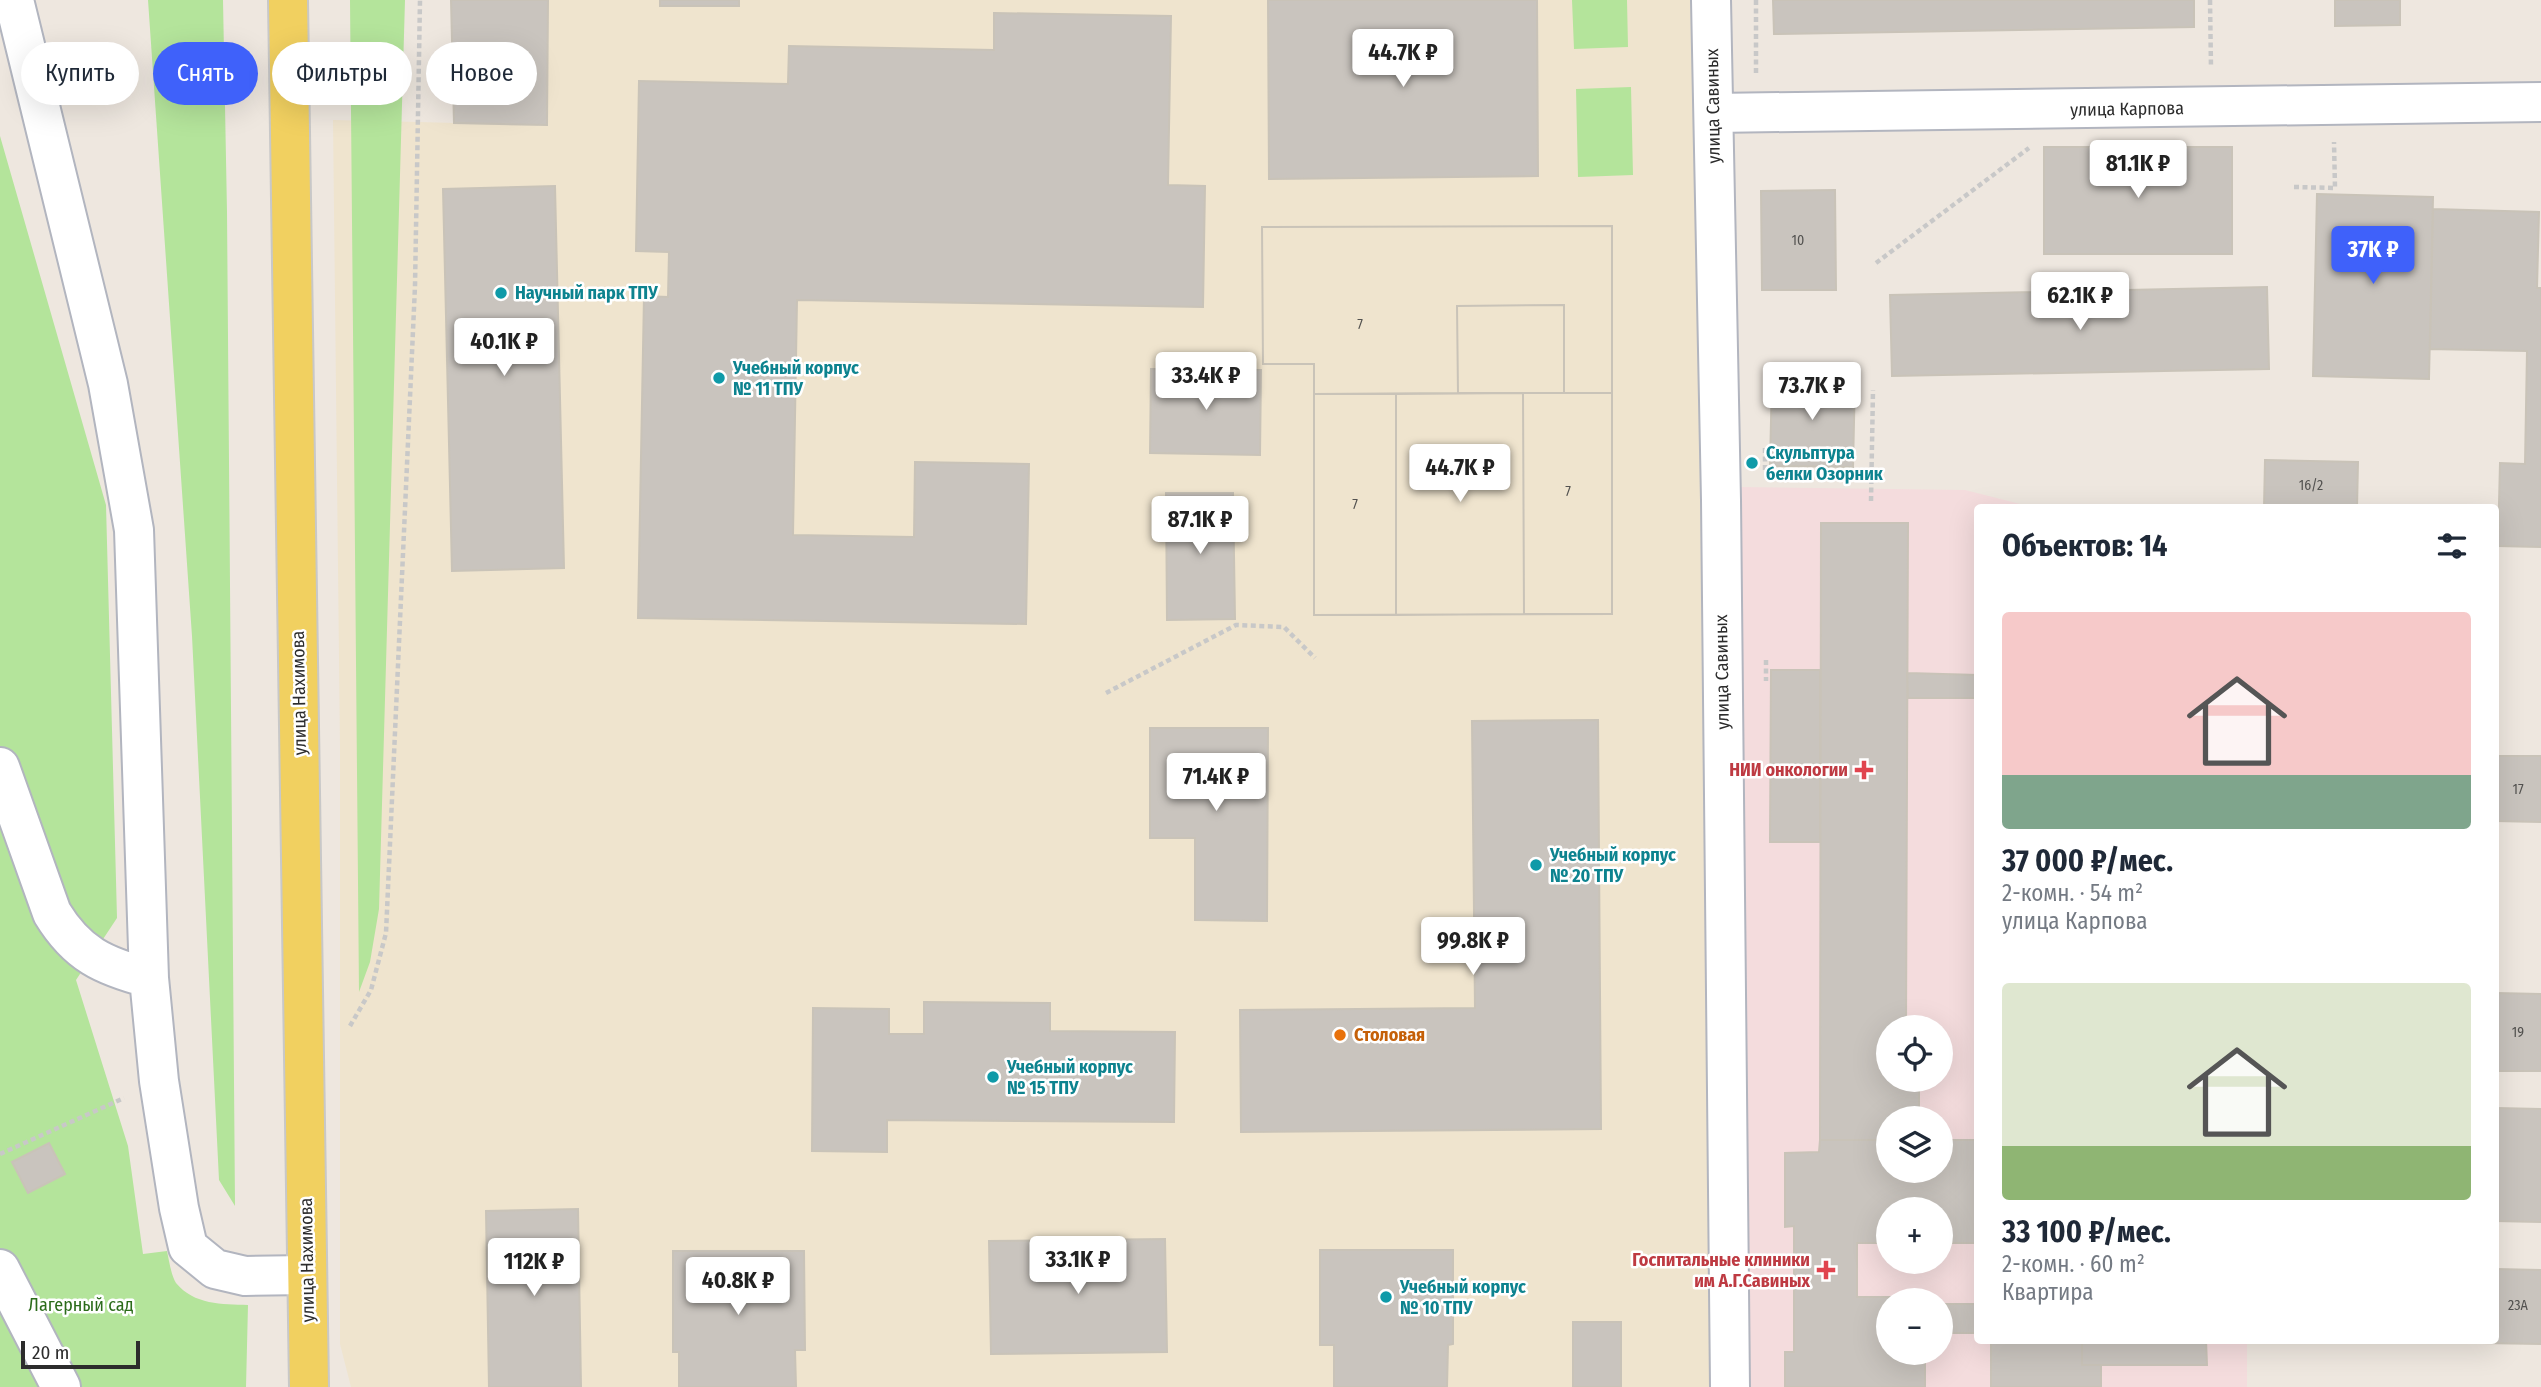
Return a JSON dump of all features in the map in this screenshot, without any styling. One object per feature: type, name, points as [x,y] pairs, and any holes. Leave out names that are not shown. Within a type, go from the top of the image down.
[{"type":"main road","name":"улица Нахимова","points":[[288,0],[309,1387]]},
{"type":"street","points":[[14,0],[108,384],[134,530],[149,978],[159,1081],[179,1208],[188,1247],[215,1269],[245,1276],[307,1275]]},
{"type":"street","name":"улица Савиных","points":[[1711,0],[1721,500],[1730,1387]]},
{"type":"street","name":"улица Карпова","points":[[1714,113],[2541,102]]},
{"type":"street","points":[[0,767],[52,913],[65,934],[83,951],[114,969],[149,978]]},
{"type":"street","points":[[0,1269],[61,1387]]},
{"type":"path","points":[[350,1026],[371,990],[386,933],[415,286],[420,0]]},
{"type":"path","points":[[1756,0],[1757,114]]},
{"type":"path","points":[[2210,0],[2211,108]]},
{"type":"path","points":[[1876,263],[2081,109]]},
{"type":"path","points":[[2294,187],[2335,188]]},
{"type":"path","points":[[1871,500],[1874,390]]},
{"type":"path","points":[[1765,448],[1765,470]]},
{"type":"path","points":[[1106,693],[1236,625],[1284,627],[1315,658]]},
{"type":"path","points":[[1766,660],[1766,681]]},
{"type":"path","points":[[0,1154],[159,1081]]},
{"type":"shaded area","points":[[548,0],[1692,0],[1701,372],[1712,1387],[351,1387],[340,1344],[340,746],[333,120],[547,125]]},
{"type":"shaded area","points":[[1736,487],[1965,490],[2020,504],[1974,504],[1974,1344],[2247,1344],[2247,1387],[1749,1387]]},
{"type":"green space","points":[[148,0],[223,0],[224,42],[153,42],[153,72]]},
{"type":"green space","points":[[350,0],[405,0],[404,42],[350,42]]},
{"type":"green space","points":[[1572,0],[1627,0],[1628,47],[1574,49]]},
{"type":"green space","points":[[1631,87],[1633,175],[1578,177],[1576,89]]},
{"type":"green space","points":[[155,105],[225,105],[235,1206],[219,1180],[192,636]]},
{"type":"green space","points":[[351,105],[402,105],[379,909],[370,962],[359,992]]},
{"type":"green space","name":"Лагерный сад","points":[[0,136],[106,505],[117,918],[76,980],[128,1146],[143,1254],[167,1251],[176,1283],[191,1296],[209,1302],[248,1305],[246,1387],[0,1387]]},
{"type":"building","points":[[451,0],[548,0],[547,125],[454,123],[454,105],[537,105],[537,42],[452,42]]},
{"type":"building","points":[[660,0],[739,0],[739,6],[660,6]]},
{"type":"building","points":[[1268,0],[1537,0],[1538,176],[1269,179]]},
{"type":"building","points":[[1773,0],[2194,0],[2194,27],[1774,34]]},
{"type":"building","points":[[2335,0],[2400,0],[2400,25],[2335,26]]},
{"type":"building","name":"Учебный корпус № 11 ТПУ","points":[[994,13],[1171,16],[1168,185],[1205,186],[1203,307],[797,300],[793,535],[914,537],[915,462],[1029,464],[1026,624],[638,618],[644,296],[668,297],[669,252],[636,251],[639,81],[788,84],[789,46],[994,50]]},
{"type":"building","points":[[2044,147],[2232,147],[2232,254],[2044,254]]},
{"type":"building","name":"Научный парк ТПУ","points":[[555,186],[564,568],[452,571],[443,189]]},
{"type":"building","points":[[1835,190],[1836,290],[1762,290],[1761,191]]},
{"type":"building","points":[[2317,194],[2433,197],[2429,379],[2313,376]]},
{"type":"building","points":[[2433,209],[2539,212],[2537,288],[2541,288],[2541,547],[2499,546],[2500,463],[2525,464],[2527,351],[2430,349]]},
{"type":"building","points":[[1612,226],[1612,614],[1314,615],[1314,364],[1263,364],[1262,227]],"holes":[[[1564,305],[1564,393],[1458,393],[1457,306]]]},
{"type":"building","points":[[1612,226],[1612,393],[1564,393],[1564,305],[1457,306],[1458,393],[1314,394],[1314,364],[1263,364],[1262,227]]},
{"type":"building","points":[[2267,287],[2269,369],[1892,376],[1890,295]]},
{"type":"building","points":[[1151,369],[1261,370],[1260,455],[1150,453]]},
{"type":"building","points":[[1772,376],[1855,377],[1853,467],[1770,466]]},
{"type":"building","points":[[1523,393],[1612,393],[1612,614],[1524,614]]},
{"type":"building","points":[[1523,393],[1524,614],[1396,615],[1396,394]]},
{"type":"building","points":[[1314,394],[1396,394],[1396,615],[1314,615]]},
{"type":"building","points":[[2265,460],[2358,462],[2357,504],[2264,504]]},
{"type":"building","points":[[1166,493],[1233,493],[1235,619],[1167,620]]},
{"type":"building","name":"НИИ онкологии","points":[[1821,523],[1908,523],[1906,1015],[1876,1015],[1876,1092],[1919,1092],[1919,1106],[1876,1106],[1876,1140],[1820,1140]]},
{"type":"building","points":[[1771,670],[1820,670],[1820,842],[1770,842]]},
{"type":"building","points":[[1907,673],[1974,675],[1974,698],[1908,698]]},
{"type":"building","name":"Учебный корпус № 20 ТПУ","points":[[1598,720],[1601,1129],[1241,1132],[1240,1010],[1475,1008],[1472,721]]},
{"type":"building","points":[[1150,728],[1268,728],[1267,921],[1195,920],[1195,838],[1150,838]]},
{"type":"building","points":[[2499,756],[2541,756],[2541,822],[2499,821]]},
{"type":"building","points":[[2499,993],[2541,994],[2541,1071],[2499,1071]]},
{"type":"building","name":"Учебный корпус № 15 ТПУ","points":[[924,1002],[1050,1003],[1050,1031],[1175,1032],[1174,1122],[887,1120],[887,1152],[812,1151],[813,1008],[889,1009],[889,1034],[924,1034]]},
{"type":"building","points":[[2499,1108],[2541,1109],[2541,1222],[2499,1221]]},
{"type":"building","name":"Госпитальные клиники им А.Г.Савиных","points":[[1820,1140],[1876,1140],[1876,1183],[1953,1183],[1953,1140],[1974,1140],[1974,1243],[1953,1243],[1953,1197],[1876,1197],[1876,1243],[1857,1243],[1857,1297],[1876,1297],[1876,1365],[1925,1365],[1925,1387],[1785,1387],[1785,1352],[1794,1352],[1794,1226],[1785,1227],[1785,1153],[1819,1152]]},
{"type":"building","points":[[49,1143],[65,1174],[28,1193],[12,1162]]},
{"type":"building","points":[[578,1209],[581,1387],[489,1387],[486,1211]]},
{"type":"building","points":[[1165,1239],[1167,1352],[991,1354],[989,1241]]},
{"type":"building","name":"Учебный корпус № 10 ТПУ","points":[[1320,1250],[1453,1250],[1453,1344],[1448,1345],[1447,1387],[1334,1387],[1334,1345],[1320,1345]]},
{"type":"building","points":[[673,1251],[804,1251],[805,1350],[795,1350],[796,1387],[679,1387],[679,1352],[673,1352]]},
{"type":"building","points":[[2499,1269],[2541,1270],[2541,1344],[2499,1343]]},
{"type":"building","points":[[1953,1304],[1974,1304],[1974,1333],[1953,1333]]},
{"type":"building","points":[[1573,1322],[1621,1322],[1621,1387],[1573,1387]]},
{"type":"building","points":[[1991,1344],[2082,1344],[2082,1365],[2101,1365],[2101,1387],[1991,1387]]},
{"type":"building","points":[[2082,1344],[2206,1344],[2207,1365],[2082,1365]]},
{"type":"place","name":"Научный парк ТПУ","points":[[501,293]]},
{"type":"place","name":"Учебный корпус № 11 ТПУ","points":[[719,378]]},
{"type":"place","name":"Скульптура белки Озорник","points":[[1752,463]]},
{"type":"place","name":"НИИ онкологии","points":[[1864,770]]},
{"type":"place","name":"Учебный корпус № 20 ТПУ","points":[[1536,865]]},
{"type":"place","name":"Столовая","points":[[1340,1035]]},
{"type":"place","name":"Учебный корпус № 15 ТПУ","points":[[993,1077]]},
{"type":"place","name":"Госпитальные клиники им А.Г.Савиных","points":[[1826,1270]]},
{"type":"place","name":"Учебный корпус № 10 ТПУ","points":[[1386,1297]]}]
